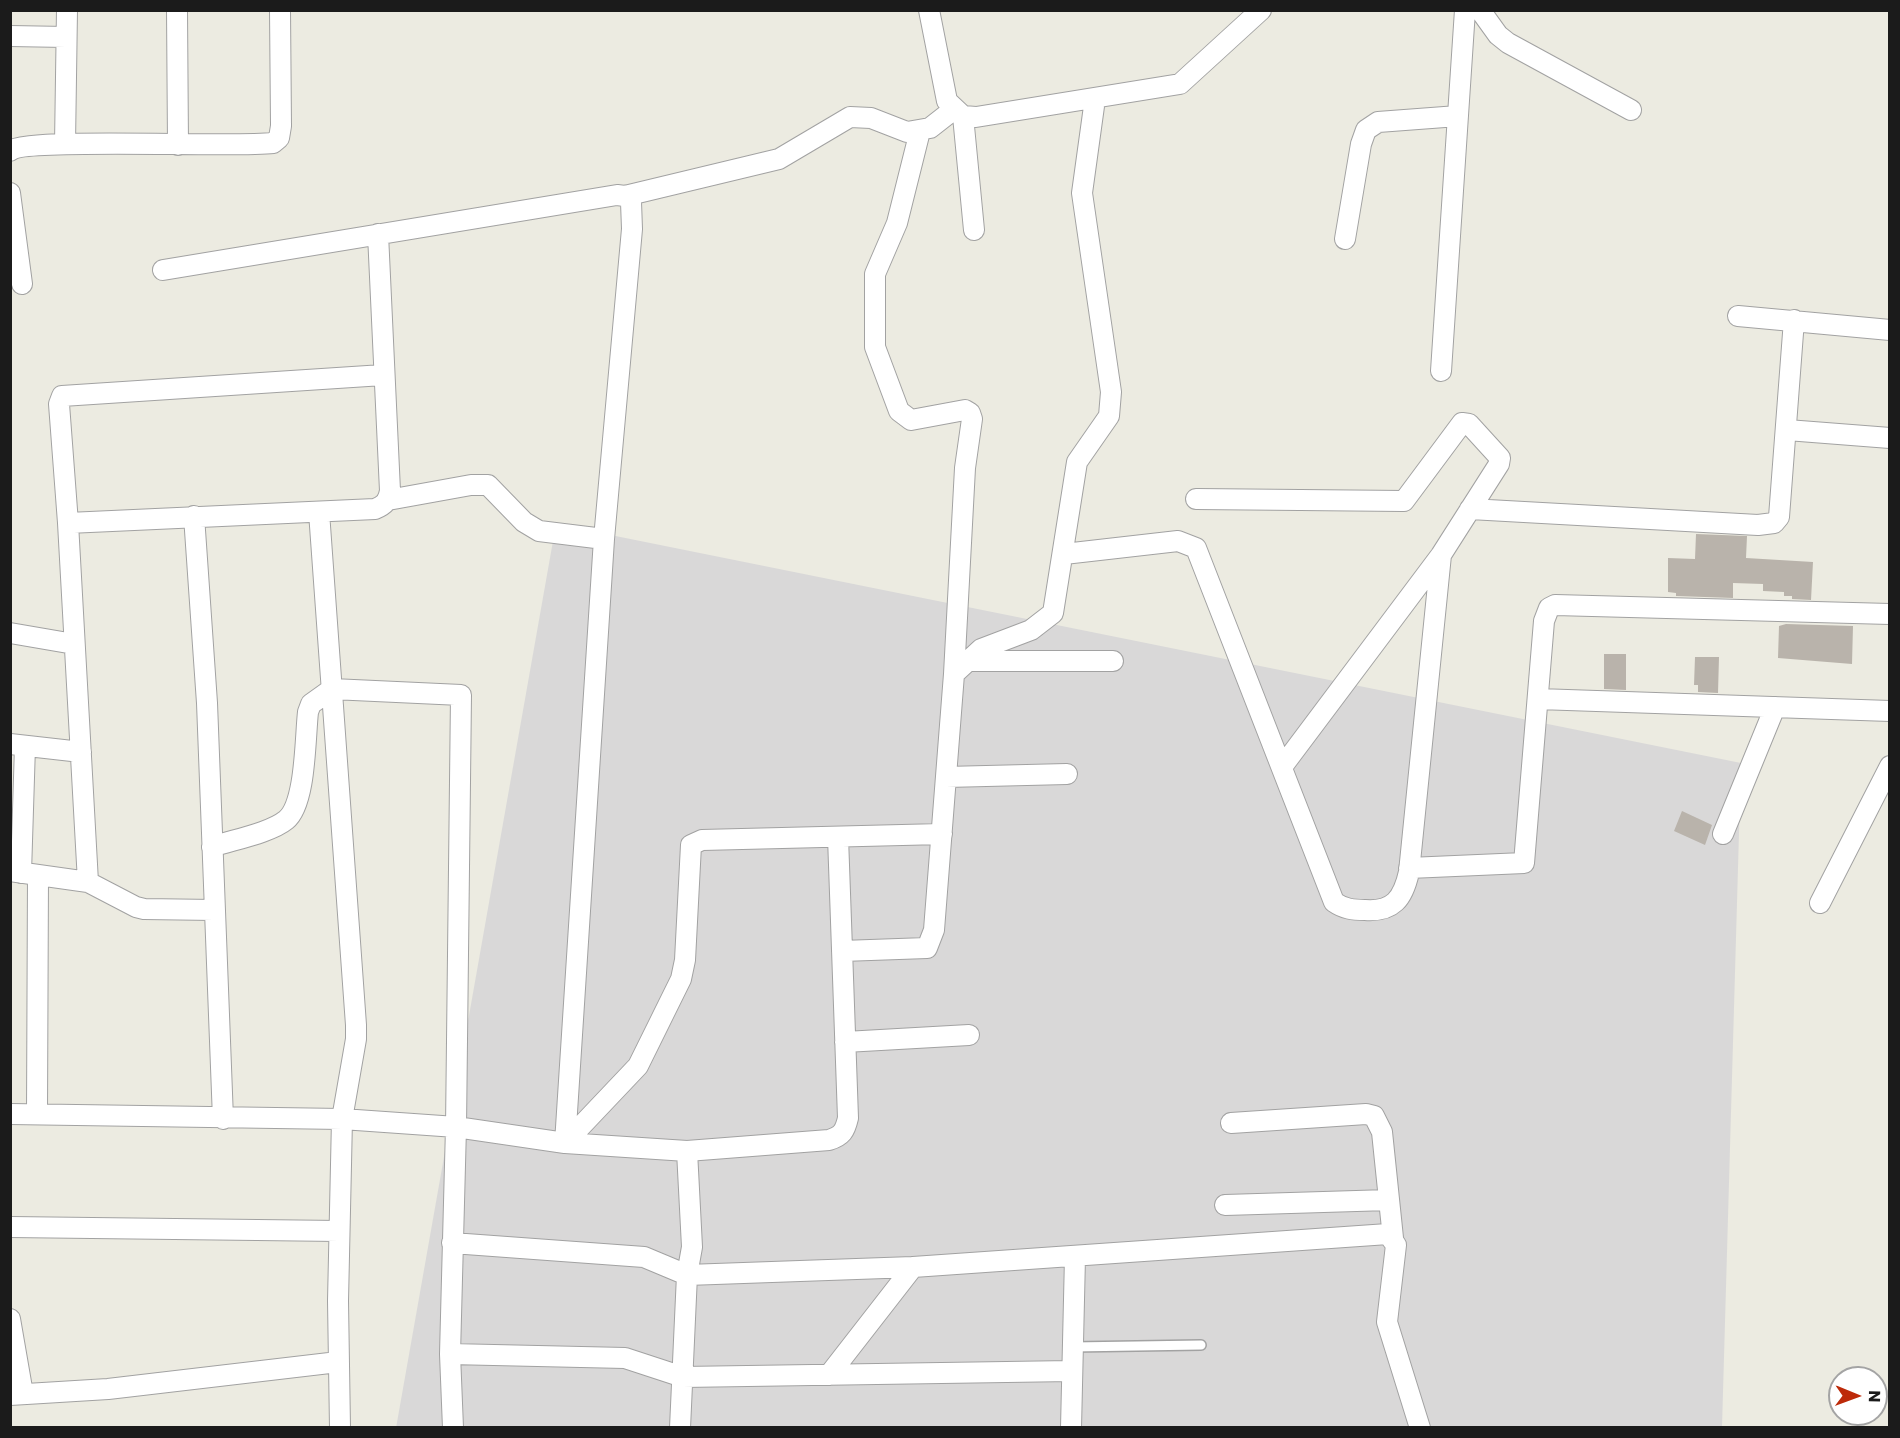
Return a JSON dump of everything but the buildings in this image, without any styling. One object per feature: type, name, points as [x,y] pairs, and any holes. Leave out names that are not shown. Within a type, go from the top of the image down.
[{"type":"street","points":[[65,144],[67,10]]},
{"type":"street","points":[[177,10],[178,145]]},
{"type":"street","points":[[10,151],[21,146],[65,144],[178,145],[273,142],[279,138],[280,10]]},
{"type":"street","points":[[929,10],[947,101],[958,113],[974,230]]},
{"type":"street","points":[[163,270],[617,195],[625,196],[779,159],[850,117],[863,116],[907,132],[920,131],[958,113],[976,117],[1180,84],[1261,10]]},
{"type":"street","points":[[1441,372],[1465,10]]},
{"type":"street","points":[[1480,10],[1498,35],[1508,43],[1631,110]]},
{"type":"street","points":[[10,36],[66,37]]},
{"type":"street","points":[[961,667],[981,649],[1031,630],[1048,618],[1056,606],[1077,462],[1105,424],[1112,404],[1082,193],[1095,99]]},
{"type":"street","points":[[1345,239],[1361,144],[1366,130],[1378,122],[1458,116]]},
{"type":"street","points":[[842,951],[927,948],[934,930],[946,777],[961,667],[964,468],[972,419],[970,412],[965,410],[911,420],[905,417],[899,411],[875,347],[874,274],[897,223],[920,131]]},
{"type":"street","points":[[10,193],[22,284]]},
{"type":"street","points":[[565,1143],[604,539],[633,214],[631,202],[625,196]]},
{"type":"street","points":[[378,234],[390,491],[388,500]]},
{"type":"street","points":[[1738,316],[1890,330]]},
{"type":"street","points":[[1470,509],[1767,526],[1779,517],[1794,320]]},
{"type":"street","points":[[88,882],[59,404],[62,396],[383,375]]},
{"type":"street","points":[[1196,499],[1404,501],[1461,423],[1465,422],[1500,460],[1441,555],[1282,768]]},
{"type":"street","points":[[1787,430],[1890,438]]},
{"type":"street","points":[[68,524],[194,516],[375,509],[388,500],[471,485],[488,485],[524,522],[539,531],[604,539]]},
{"type":"street","points":[[319,512],[356,1025],[356,1039],[342,1119],[338,1362],[340,1428]]},
{"type":"street","points":[[194,516],[207,703],[223,1119]]},
{"type":"street","points":[[1064,554],[1178,541],[1196,548],[1334,902],[1349,909],[1386,910],[1395,903],[1408,877],[1441,555]]},
{"type":"street","points":[[1409,868],[1519,866],[1524,863],[1544,621],[1549,608],[1555,604],[1890,614]]},
{"type":"street","points":[[10,633],[74,644]]},
{"type":"street","points":[[961,667],[1113,661]]},
{"type":"street","points":[[212,847],[274,826],[285,821],[295,811],[300,793],[308,712],[311,704],[332,689],[462,695],[456,1127],[450,1354],[453,1428]]},
{"type":"street","points":[[1538,699],[1890,711]]},
{"type":"street","points":[[1723,834],[1775,707]]},
{"type":"street","points":[[37,1113],[18,745],[81,752]]},
{"type":"street","points":[[1820,903],[1890,766]]},
{"type":"street","points":[[946,777],[1067,774]]},
{"type":"street","points":[[565,1143],[638,1066],[681,979],[691,845],[702,840],[942,834]]},
{"type":"street","points":[[10,1114],[342,1119],[456,1127],[565,1143],[687,1151],[829,1140],[839,1136],[845,1130],[848,1118],[838,837]]},
{"type":"street","points":[[23,873],[88,882],[136,907],[214,910]]},
{"type":"street","points":[[845,1042],[969,1035]]},
{"type":"street","points":[[1231,1123],[1366,1114],[1374,1116],[1382,1132],[1393,1238],[1396,1245],[1387,1322],[1420,1428]]},
{"type":"street","points":[[680,1428],[687,1275],[692,1247],[687,1151]]},
{"type":"street","points":[[1225,1205],[1389,1200]]},
{"type":"street","points":[[10,1227],[339,1231]]},
{"type":"street","points":[[452,1243],[644,1257],[687,1275],[913,1267],[1381,1233],[1393,1238]]},
{"type":"street","points":[[1071,1428],[1075,1257]]},
{"type":"street","points":[[829,1375],[913,1267]]},
{"type":"street","points":[[10,1319],[17,1395],[108,1389],[338,1362]]},
{"type":"street","points":[[450,1354],[625,1358],[683,1377],[1071,1371]]},
{"type":"lane","points":[[1072,1347],[1201,1345]]},
{"type":"shaded area","points":[[556,524],[1741,763],[1722,1427],[396,1428]]}]
